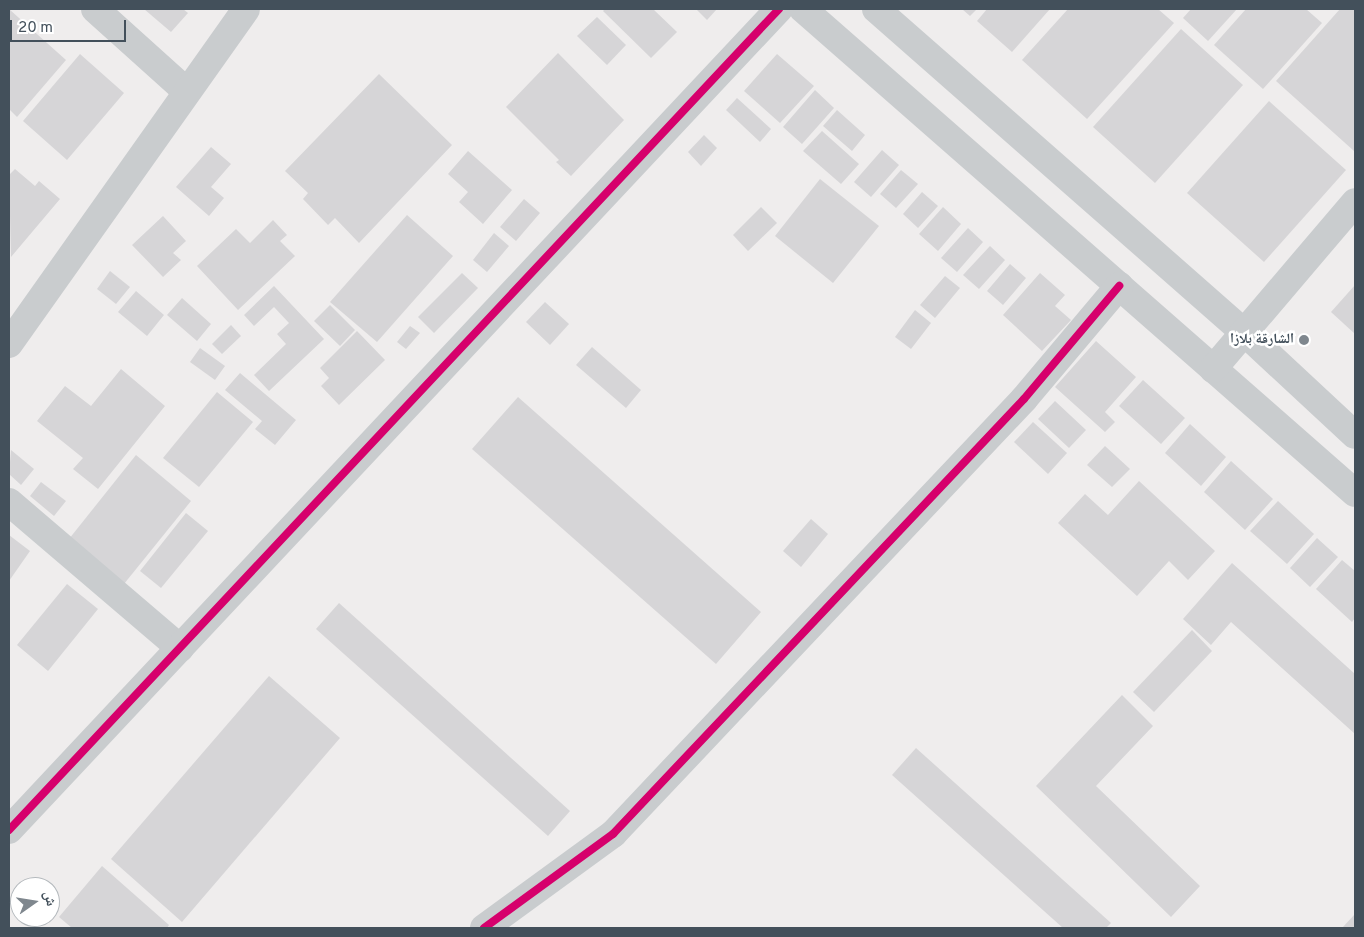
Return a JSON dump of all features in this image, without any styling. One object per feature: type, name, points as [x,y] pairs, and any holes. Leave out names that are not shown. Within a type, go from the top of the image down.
[{"type":"street","points":[[95,9],[186,91]]},
{"type":"street","points":[[9,344],[186,91],[246,9]]},
{"type":"street","points":[[9,830],[779,9]]},
{"type":"street","points":[[803,9],[1355,493]]},
{"type":"street","points":[[876,9],[1244,332],[1355,435]]},
{"type":"street","points":[[1213,369],[1355,202]]},
{"type":"street","points":[[484,928],[613,834],[1024,399],[1120,286]]},
{"type":"street","points":[[9,502],[180,648]]},
{"type":"building","points":[[9,9],[66,60],[17,117],[9,109]]},
{"type":"building","points":[[144,9],[183,9],[188,13],[171,32]]},
{"type":"building","points":[[605,9],[653,9],[677,32],[651,58],[603,11]]},
{"type":"building","points":[[696,9],[717,9],[707,20]]},
{"type":"building","points":[[962,9],[977,9],[970,16]]},
{"type":"building","points":[[987,9],[1050,9],[1012,52],[977,21]]},
{"type":"building","points":[[1068,9],[1158,9],[1174,23],[1087,119],[1022,60]]},
{"type":"building","points":[[1191,9],[1237,9],[1208,41],[1183,18]]},
{"type":"building","points":[[1246,9],[1306,9],[1322,23],[1263,89],[1214,45]]},
{"type":"building","points":[[1340,9],[1355,9],[1354,151],[1276,81]]},
{"type":"building","points":[[597,17],[626,45],[607,65],[577,36]]},
{"type":"building","points":[[1181,29],[1243,85],[1155,183],[1093,127]]},
{"type":"building","points":[[558,53],[624,120],[571,176],[556,162],[559,160],[506,107]]},
{"type":"building","points":[[80,54],[124,93],[67,160],[23,121]]},
{"type":"building","points":[[777,54],[814,86],[780,123],[744,91]]},
{"type":"building","points":[[379,74],[452,145],[359,243],[335,218],[328,225],[303,199],[308,193],[285,171]]},
{"type":"building","points":[[815,90],[834,108],[802,144],[783,127]]},
{"type":"building","points":[[737,98],[771,129],[760,142],[726,110]]},
{"type":"building","points":[[1269,101],[1346,170],[1264,262],[1187,193]]},
{"type":"building","points":[[837,110],[865,135],[852,151],[823,126]]},
{"type":"building","points":[[822,131],[859,164],[841,184],[803,151]]},
{"type":"building","points":[[704,135],[717,148],[701,166],[688,152]]},
{"type":"building","points":[[211,147],[231,164],[211,187],[224,198],[209,216],[176,187]]},
{"type":"building","points":[[882,150],[899,165],[871,197],[854,182]]},
{"type":"building","points":[[468,151],[512,190],[483,224],[459,202],[468,192],[448,174]]},
{"type":"building","points":[[15,169],[35,186],[39,181],[60,199],[11,257],[9,175]]},
{"type":"building","points":[[901,170],[918,184],[896,208],[880,194]]},
{"type":"building","points":[[820,179],[879,226],[833,283],[775,236]]},
{"type":"building","points":[[922,192],[938,206],[918,228],[903,214]]},
{"type":"building","points":[[524,199],[540,213],[516,241],[500,227]]},
{"type":"building","points":[[761,207],[777,223],[748,251],[733,235]]},
{"type":"building","points":[[943,207],[961,224],[938,251],[919,234]]},
{"type":"building","points":[[407,215],[453,256],[377,342],[330,302]]},
{"type":"building","points":[[163,216],[186,241],[173,253],[181,260],[163,277],[132,245]]},
{"type":"building","points":[[273,220],[287,235],[280,241],[295,256],[238,310],[197,266],[236,229],[250,243]]},
{"type":"building","points":[[968,228],[983,242],[957,272],[941,258]]},
{"type":"building","points":[[494,233],[509,246],[487,272],[473,260]]},
{"type":"building","points":[[990,246],[1005,260],[979,289],[963,275]]},
{"type":"building","points":[[1010,264],[1026,278],[1003,305],[987,291]]},
{"type":"building","points":[[110,271],[130,287],[116,304],[97,289]]},
{"type":"building","points":[[462,273],[478,288],[434,333],[418,317]]},
{"type":"building","points":[[1040,273],[1065,295],[1055,306],[1071,320],[1042,351],[1003,315]]},
{"type":"building","points":[[945,276],[960,288],[935,318],[920,305]]},
{"type":"building","points":[[1355,285],[1355,334],[1331,312]]},
{"type":"building","points":[[274,286],[324,339],[269,391],[254,375],[286,344],[277,334],[289,323],[274,307],[254,326],[244,315]]},
{"type":"building","points":[[136,291],[164,315],[147,336],[118,312]]},
{"type":"building","points":[[182,298],[211,324],[197,341],[167,315]]},
{"type":"building","points":[[545,302],[569,324],[550,345],[526,322]]},
{"type":"building","points":[[330,305],[355,330],[340,346],[314,321]]},
{"type":"building","points":[[915,310],[931,323],[911,349],[895,337]]},
{"type":"building","points":[[231,325],[241,336],[222,354],[212,344]]},
{"type":"building","points":[[410,326],[420,333],[406,349],[397,342]]},
{"type":"building","points":[[357,331],[385,360],[339,405],[321,386],[329,378],[320,368]]},
{"type":"building","points":[[1096,341],[1136,377],[1105,412],[1115,422],[1105,432],[1055,387]]},
{"type":"building","points":[[592,347],[641,390],[626,408],[576,365]]},
{"type":"building","points":[[200,348],[225,366],[215,380],[190,362]]},
{"type":"building","points":[[121,369],[165,406],[98,489],[73,469],[83,458],[37,421],[65,386],[91,406]]},
{"type":"building","points":[[240,373],[296,420],[275,445],[255,429],[262,421],[225,390]]},
{"type":"building","points":[[1143,380],[1185,418],[1161,444],[1119,406]]},
{"type":"building","points":[[217,392],[253,422],[199,487],[163,458]]},
{"type":"building","points":[[518,397],[761,612],[716,664],[472,449]]},
{"type":"building","points":[[1055,401],[1086,430],[1069,448],[1038,419]]},
{"type":"building","points":[[1033,422],[1067,453],[1048,474],[1014,442]]},
{"type":"building","points":[[1190,424],[1226,457],[1201,486],[1165,453]]},
{"type":"building","points":[[1105,446],[1130,469],[1112,487],[1087,465]]},
{"type":"building","points":[[11,450],[34,469],[21,485],[9,474]]},
{"type":"building","points":[[136,455],[191,501],[124,584],[69,539]]},
{"type":"building","points":[[1231,461],[1273,499],[1245,530],[1204,492]]},
{"type":"building","points":[[1139,481],[1215,551],[1188,580],[1169,561],[1137,596],[1058,523],[1085,494],[1108,515]]},
{"type":"building","points":[[41,482],[66,501],[54,516],[30,496]]},
{"type":"building","points":[[1278,501],[1314,534],[1287,564],[1250,531]]},
{"type":"building","points":[[186,513],[208,531],[161,588],[140,571]]},
{"type":"building","points":[[811,519],[828,534],[801,567],[783,551]]},
{"type":"building","points":[[9,535],[30,551],[9,581]]},
{"type":"building","points":[[1317,538],[1338,557],[1310,587],[1290,568]]},
{"type":"building","points":[[1342,560],[1355,571],[1355,618],[1352,622],[1316,589]]},
{"type":"building","points":[[1232,563],[1355,674],[1355,734],[1231,622],[1211,645],[1183,619]]},
{"type":"building","points":[[67,584],[98,609],[48,671],[17,645]]},
{"type":"building","points":[[339,603],[570,811],[548,836],[316,629]]},
{"type":"building","points":[[1192,630],[1212,651],[1154,712],[1133,692]]},
{"type":"building","points":[[269,676],[340,738],[182,922],[111,859]]},
{"type":"building","points":[[1122,695],[1153,726],[1096,786],[1200,886],[1171,917],[1036,786]]},
{"type":"building","points":[[916,748],[1111,923],[1106,928],[1063,928],[892,775]]},
{"type":"building","points":[[102,866],[169,925],[167,928],[72,928],[60,916]]},
{"type":"building","points":[[1355,914],[1355,928],[1342,928]]},
{"type":"cycle path","points":[[9,830],[779,9]]},
{"type":"cycle path","points":[[484,928],[613,834],[1024,399],[1119,286]]},
{"type":"place","name":"الشارقة بلازا","points":[[1304,340]]}]
